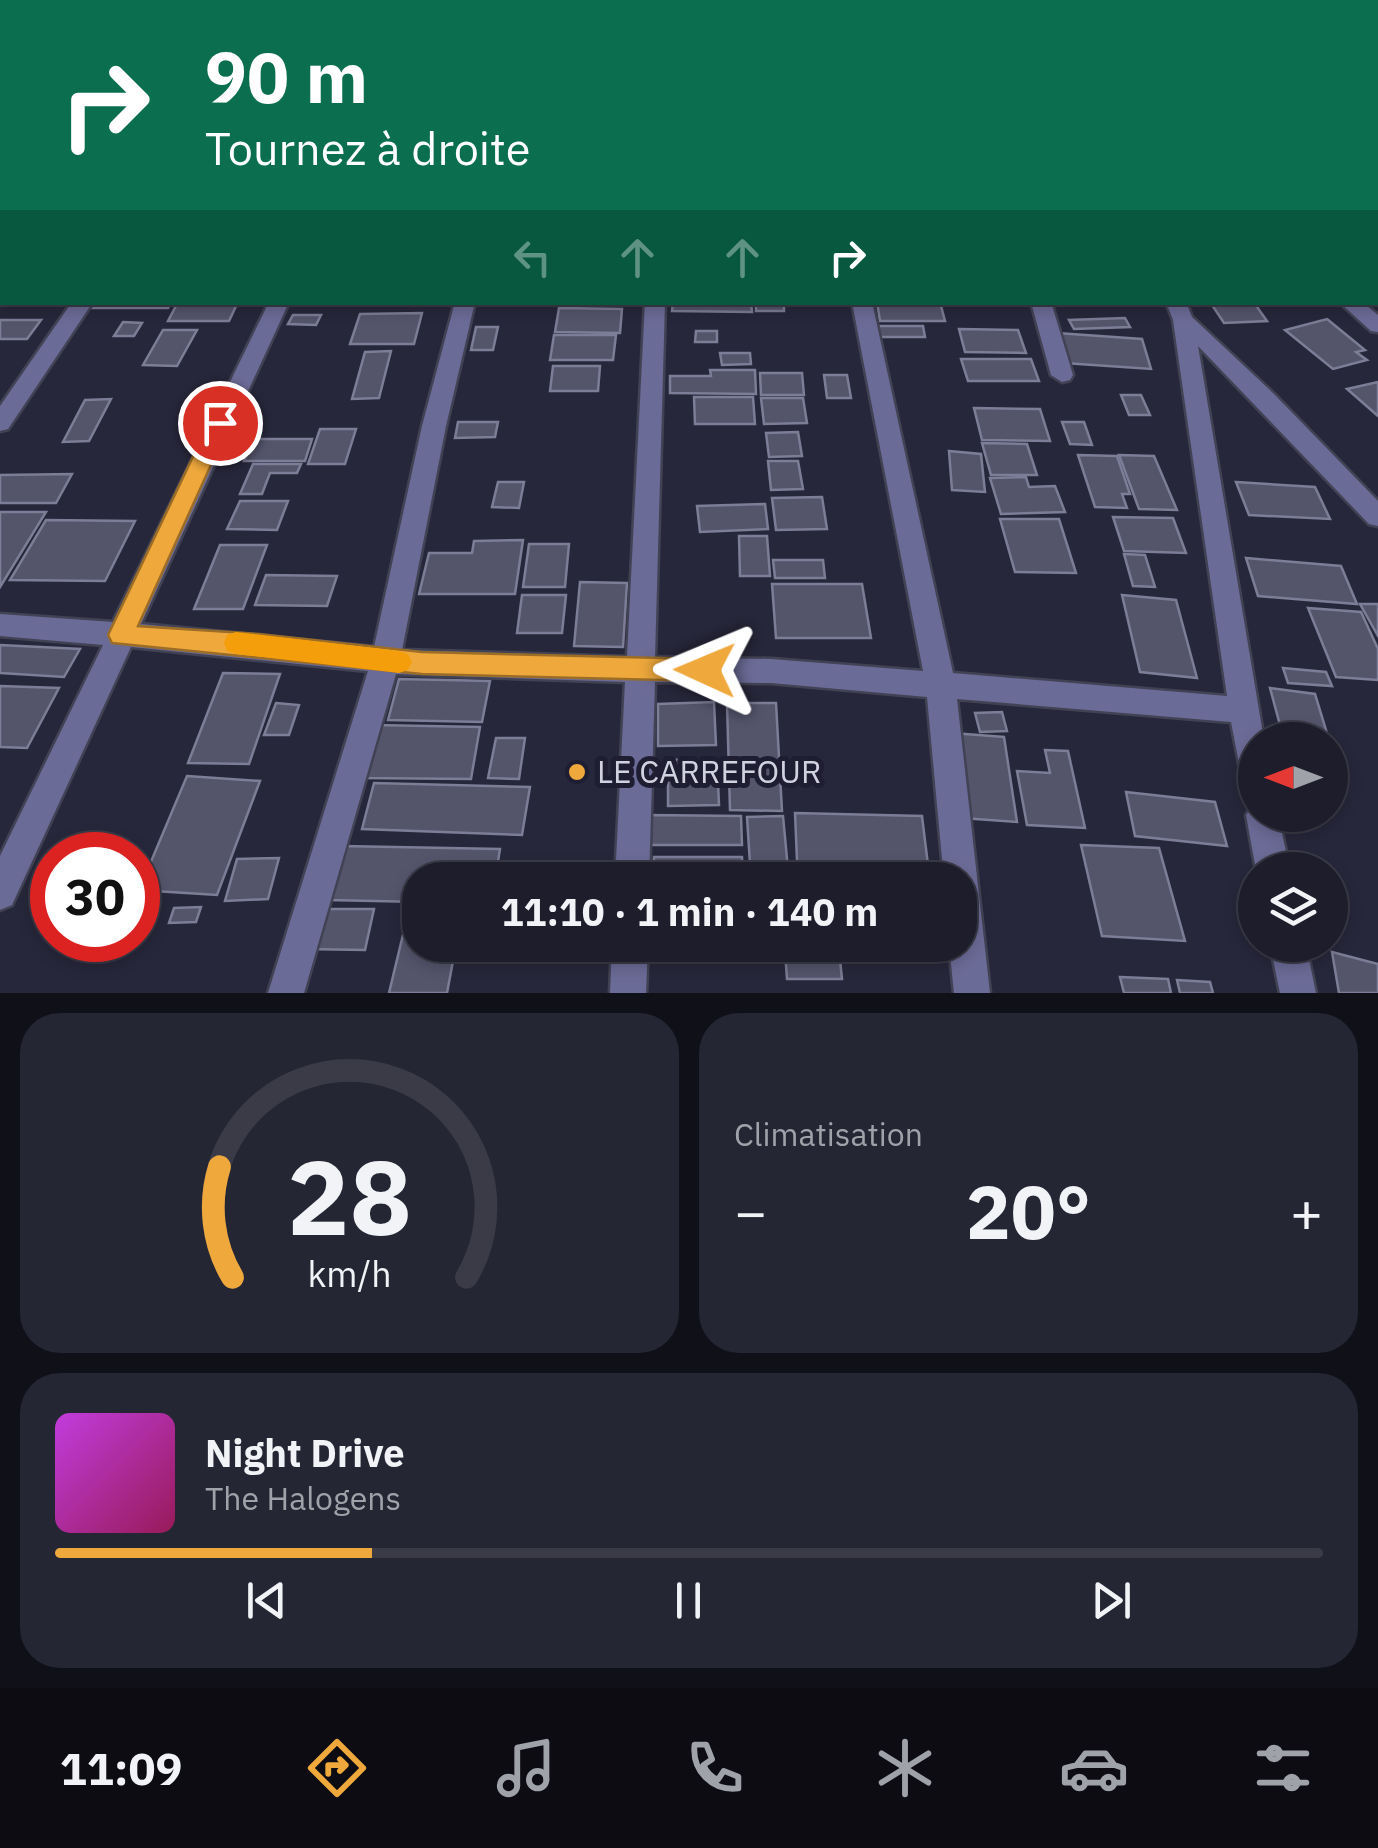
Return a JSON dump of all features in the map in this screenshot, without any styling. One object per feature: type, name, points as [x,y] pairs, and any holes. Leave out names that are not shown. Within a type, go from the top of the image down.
[{"type":"street","points":[[0,423],[81,305]]},
{"type":"street","points":[[0,893],[278,305]]},
{"type":"street","points":[[286,993],[385,661],[434,426],[464,305]]},
{"type":"street","points":[[633,862],[655,305]]},
{"type":"street","points":[[863,305],[941,686],[972,993]]},
{"type":"street","points":[[1042,305],[1062,374]]},
{"type":"street","points":[[1353,305],[1378,326]]},
{"type":"street","points":[[1180,311],[1378,517]]},
{"type":"street","points":[[1180,311],[1243,722]]},
{"type":"street","points":[[0,625],[259,644],[385,661],[498,668],[771,671],[1241,710]]},
{"type":"street","points":[[628,993],[629,962]]},
{"type":"street","points":[[1292,962],[1298,993]]},
{"type":"building","points":[[94,305],[170,305],[168,308],[92,308]]},
{"type":"building","points":[[176,305],[237,305],[229,321],[168,321]]},
{"type":"building","points":[[673,305],[751,305],[752,312],[672,311]]},
{"type":"building","points":[[756,305],[784,305],[784,311],[756,311]]},
{"type":"building","points":[[877,305],[941,305],[945,321],[880,321]]},
{"type":"building","points":[[1212,305],[1256,305],[1267,321],[1224,323]]},
{"type":"building","points":[[559,308],[622,309],[620,333],[555,332]]},
{"type":"building","points":[[422,313],[414,344],[350,344],[360,314]]},
{"type":"building","points":[[293,315],[321,315],[316,325],[288,324]]},
{"type":"building","points":[[1125,318],[1130,327],[1074,329],[1069,320]]},
{"type":"building","points":[[1327,319],[1365,350],[1356,352],[1367,360],[1333,369],[1285,330]]},
{"type":"building","points":[[0,320],[41,320],[27,339],[0,339]]},
{"type":"building","points":[[123,322],[142,323],[134,336],[114,336]]},
{"type":"building","points":[[872,326],[923,326],[925,337],[874,337]]},
{"type":"building","points":[[476,327],[498,327],[493,350],[471,350]]},
{"type":"building","points":[[959,329],[1018,330],[1026,353],[965,352]]},
{"type":"building","points":[[163,330],[197,330],[177,366],[143,365]]},
{"type":"building","points":[[696,331],[717,331],[717,342],[695,342]]},
{"type":"building","points":[[1057,333],[1142,339],[1151,369],[1064,363]]},
{"type":"building","points":[[554,335],[616,335],[613,360],[550,360]]},
{"type":"building","points":[[391,351],[379,398],[352,399],[365,352]]},
{"type":"building","points":[[720,353],[750,353],[751,364],[722,365]]},
{"type":"building","points":[[961,359],[1031,359],[1039,381],[968,381]]},
{"type":"building","points":[[553,366],[600,366],[598,391],[550,391]]},
{"type":"building","points":[[710,370],[755,370],[756,394],[670,393],[670,376],[711,376]]},
{"type":"building","points":[[760,373],[802,373],[804,395],[761,395]]},
{"type":"building","points":[[824,375],[847,375],[851,398],[827,398]]},
{"type":"building","points":[[1378,382],[1378,416],[1347,389]]},
{"type":"building","points":[[1121,395],[1141,395],[1150,415],[1129,415]]},
{"type":"building","points":[[694,397],[753,397],[755,424],[695,424]]},
{"type":"building","points":[[761,398],[803,398],[807,423],[764,424]]},
{"type":"building","points":[[111,399],[89,441],[63,442],[85,400]]},
{"type":"building","points":[[974,408],[1040,409],[1050,441],[982,440]]},
{"type":"building","points":[[458,422],[498,422],[495,437],[455,438]]},
{"type":"building","points":[[1062,422],[1084,422],[1092,445],[1070,444]]},
{"type":"building","points":[[320,429],[356,429],[345,464],[308,464]]},
{"type":"building","points":[[798,432],[802,456],[769,457],[766,433]]},
{"type":"building","points":[[254,439],[312,439],[305,461],[244,461]]},
{"type":"building","points":[[982,443],[1027,444],[1037,475],[991,475]]},
{"type":"building","points":[[949,451],[981,454],[985,492],[952,490]]},
{"type":"building","points":[[1078,455],[1117,456],[1130,494],[1122,494],[1127,508],[1095,507]]},
{"type":"building","points":[[1119,455],[1154,456],[1177,510],[1139,509]]},
{"type":"building","points":[[768,461],[798,461],[803,489],[771,490]]},
{"type":"building","points":[[253,464],[301,464],[297,473],[270,473],[262,494],[240,494]]},
{"type":"building","points":[[72,474],[56,503],[0,503],[0,475]]},
{"type":"building","points":[[1026,477],[1029,487],[1055,486],[1065,512],[1001,514],[990,478]]},
{"type":"building","points":[[498,482],[524,482],[519,508],[492,507]]},
{"type":"building","points":[[1236,482],[1315,487],[1330,519],[1249,515]]},
{"type":"building","points":[[822,497],[827,529],[776,530],[772,498]]},
{"type":"building","points":[[240,501],[288,501],[277,530],[227,529]]},
{"type":"building","points":[[765,504],[768,529],[700,532],[697,506]]},
{"type":"building","points":[[0,512],[46,512],[0,587]]},
{"type":"building","points":[[1113,517],[1173,518],[1186,553],[1124,551]]},
{"type":"building","points":[[1000,519],[1059,519],[1076,573],[1015,572]]},
{"type":"building","points":[[46,520],[135,521],[105,581],[10,580]]},
{"type":"building","points":[[739,536],[767,536],[770,576],[740,576]]},
{"type":"building","points":[[523,540],[515,594],[419,594],[429,553],[472,553],[474,541]]},
{"type":"building","points":[[529,544],[569,544],[565,587],[523,587]]},
{"type":"building","points":[[220,545],[267,545],[243,609],[194,609]]},
{"type":"building","points":[[1124,554],[1145,555],[1155,587],[1133,586]]},
{"type":"building","points":[[1246,558],[1341,566],[1357,604],[1258,596]]},
{"type":"building","points":[[773,560],[823,560],[825,578],[775,578]]},
{"type":"building","points":[[266,575],[337,576],[327,606],[255,605]]},
{"type":"building","points":[[580,582],[627,583],[623,647],[574,646]]},
{"type":"building","points":[[772,584],[862,584],[871,638],[776,638]]},
{"type":"building","points":[[522,595],[566,595],[562,633],[517,633]]},
{"type":"building","points":[[1122,595],[1176,600],[1197,678],[1140,672]]},
{"type":"building","points":[[1360,604],[1378,604],[1378,636]]},
{"type":"building","points":[[1308,608],[1361,612],[1378,649],[1378,680],[1336,677]]},
{"type":"building","points":[[0,645],[80,649],[64,677],[0,673]]},
{"type":"building","points":[[1283,668],[1326,672],[1332,686],[1288,683]]},
{"type":"building","points":[[223,673],[280,674],[249,764],[188,763]]},
{"type":"building","points":[[399,679],[490,681],[482,722],[388,720]]},
{"type":"building","points":[[0,686],[59,688],[27,748],[0,747]]},
{"type":"building","points":[[1270,688],[1315,694],[1324,722],[1279,722]]},
{"type":"building","points":[[714,702],[716,745],[658,746],[658,704]]},
{"type":"building","points":[[276,703],[299,705],[289,735],[264,735]]},
{"type":"building","points":[[727,703],[776,703],[782,811],[730,810]]},
{"type":"building","points":[[1002,712],[1007,731],[980,732],[975,713]]},
{"type":"building","points":[[374,725],[480,727],[471,779],[360,778]]},
{"type":"building","points":[[952,733],[1004,737],[1017,822],[962,818]]},
{"type":"building","points":[[496,738],[525,738],[519,779],[488,778]]},
{"type":"building","points":[[1045,750],[1068,751],[1085,828],[1027,825],[1017,771],[1050,773]]},
{"type":"building","points":[[717,759],[719,805],[668,806],[668,760]]},
{"type":"building","points":[[187,776],[260,781],[217,895],[160,891],[160,840]]},
{"type":"building","points":[[374,783],[530,787],[522,835],[362,829]]},
{"type":"building","points":[[1126,792],[1215,802],[1227,846],[1135,836]]},
{"type":"building","points":[[795,813],[922,816],[928,862],[797,861]]},
{"type":"building","points":[[648,815],[741,816],[742,845],[646,845]]},
{"type":"building","points":[[783,816],[787,862],[750,862],[747,817]]},
{"type":"building","points":[[1081,845],[1159,848],[1185,941],[1102,936]]},
{"type":"building","points":[[342,846],[500,849],[498,862],[402,862],[402,902],[328,900]]},
{"type":"building","points":[[654,857],[742,857],[742,862],[654,862]]},
{"type":"building","points":[[279,858],[268,899],[225,901],[237,859]]},
{"type":"building","points":[[201,907],[196,922],[169,923],[174,908]]},
{"type":"building","points":[[314,909],[374,909],[365,950],[304,949]]},
{"type":"building","points":[[402,939],[402,962],[453,962],[447,993],[389,993]]},
{"type":"building","points":[[1348,956],[1378,964],[1378,993],[1339,993],[1334,962],[1348,962]]},
{"type":"building","points":[[786,962],[840,962],[842,979],[787,979]]},
{"type":"building","points":[[1120,977],[1168,979],[1171,993],[1124,993]]},
{"type":"building","points":[[1177,980],[1210,982],[1213,993],[1180,993]]},
{"type":"slow traffic","points":[[236,643],[399,662]]},
{"type":"place","name":"LE CARREFOUR","points":[[577,772]]},
{"type":"route","points":[[220,423],[121,635],[259,644],[385,661],[498,668],[705,670]]}]
